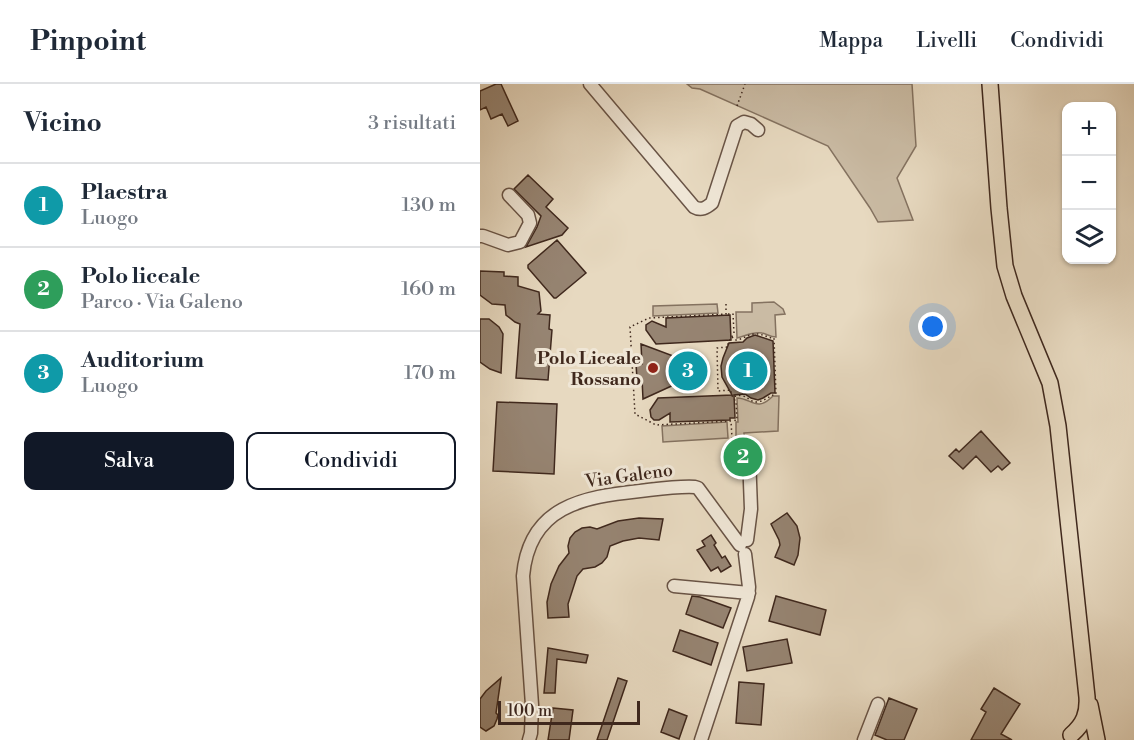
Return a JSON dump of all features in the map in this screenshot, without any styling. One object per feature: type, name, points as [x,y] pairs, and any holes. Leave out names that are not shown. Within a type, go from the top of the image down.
[{"type":"main road","points":[[990,84],[1005,266],[1014,296],[1050,383],[1055,403],[1087,697],[1087,714],[1081,725],[1069,737]]},
{"type":"main road","points":[[1087,697],[1097,740]]},
{"type":"main road","points":[[1069,737],[1083,732],[1089,733],[1097,740]]},
{"type":"street","points":[[590,84],[698,209],[704,209],[712,204],[737,126],[744,122],[758,130]]},
{"type":"street","points":[[480,236],[508,245],[520,242],[530,223],[528,215],[509,195]]},
{"type":"street","points":[[701,740],[724,674],[748,593],[744,546],[751,509],[749,456]]},
{"type":"street","name":"Via Galeno","points":[[529,740],[532,705],[524,566],[532,541],[540,528],[552,516],[589,498],[637,491],[695,487],[744,546]]},
{"type":"street","points":[[674,586],[748,593]]},
{"type":"street","points":[[864,740],[878,704]]},
{"type":"path","points":[[737,106],[745,84]]},
{"type":"path","points":[[726,303],[726,314]]},
{"type":"path","points":[[726,314],[733,314],[734,333],[728,347],[717,348],[718,390],[730,390],[735,402],[736,420],[656,424],[635,414],[630,327],[649,318],[726,314]]},
{"type":"path","points":[[732,337],[735,340],[741,340],[748,335],[758,334],[770,339],[774,338],[776,394],[760,402],[751,401],[743,396],[732,396]]},
{"type":"path","points":[[731,421],[732,438]]},
{"type":"shaded area","points":[[687,84],[912,84],[916,146],[897,178],[913,220],[878,222],[828,146]]},
{"type":"shaded area","points":[[774,302],[783,309],[785,314],[775,315],[776,337],[764,333],[752,333],[737,338],[736,312],[752,312],[752,303]]},
{"type":"shaded area","points":[[717,304],[718,313],[653,316],[653,306]]},
{"type":"shaded area","points":[[773,396],[779,396],[778,431],[744,433],[744,437],[736,438],[737,398],[758,404]]},
{"type":"shaded area","points":[[727,422],[728,438],[663,442],[662,426]]},
{"type":"building","points":[[501,84],[518,121],[508,126],[502,114],[491,119],[486,107],[480,110],[480,91]]},
{"type":"building","points":[[528,175],[553,199],[546,207],[568,228],[562,235],[526,247],[541,216],[514,189]]},
{"type":"building","points":[[557,240],[586,273],[554,298],[528,268],[528,265]]},
{"type":"building","points":[[480,271],[504,272],[504,276],[518,277],[518,286],[539,292],[541,311],[538,314],[550,315],[549,329],[552,330],[548,380],[516,378],[520,324],[506,315],[505,305],[492,304],[480,295]]},
{"type":"building","points":[[730,315],[731,340],[656,344],[646,330],[646,325],[652,321],[666,327],[666,318]]},
{"type":"building","points":[[480,319],[489,319],[499,327],[503,334],[501,373],[480,362]]},
{"type":"building","points":[[755,335],[773,341],[775,393],[758,400],[745,394],[734,395],[735,418],[730,418],[730,420],[670,422],[670,413],[659,420],[651,417],[650,410],[658,398],[732,395],[722,377],[723,358],[729,343],[743,342]]},
{"type":"building","points":[[641,344],[689,362],[703,361],[707,367],[706,373],[699,379],[689,378],[643,399],[642,379],[637,379],[636,364],[642,364]]},
{"type":"building","points":[[497,402],[557,404],[554,474],[493,471]]},
{"type":"building","points":[[981,431],[1010,463],[1002,470],[998,466],[991,472],[976,456],[963,469],[949,456],[956,449],[959,452]]},
{"type":"building","points":[[787,513],[797,526],[800,538],[794,565],[775,557],[780,545],[771,524]]},
{"type":"building","points":[[639,518],[663,519],[659,540],[639,538],[610,546],[607,557],[602,563],[583,569],[577,576],[568,604],[569,617],[548,618],[547,602],[551,584],[559,566],[569,553],[570,538],[575,532],[582,528],[597,529],[618,521]]},
{"type":"building","points":[[711,535],[722,558],[725,556],[731,566],[721,572],[718,567],[711,571],[697,550],[705,546],[702,541]]},
{"type":"building","points":[[692,596],[731,608],[723,628],[686,614]]},
{"type":"building","points":[[776,596],[826,610],[820,635],[769,621]]},
{"type":"building","points":[[680,630],[718,643],[711,665],[673,651]]},
{"type":"building","points":[[787,639],[792,663],[747,671],[743,647]]},
{"type":"building","points":[[548,648],[588,655],[586,663],[557,659],[555,693],[544,693]]},
{"type":"building","points":[[501,678],[497,719],[494,726],[486,731],[480,727],[480,699]]},
{"type":"building","points":[[618,678],[627,681],[607,740],[597,740]]},
{"type":"building","points":[[739,682],[764,684],[761,725],[736,723]]},
{"type":"building","points":[[994,688],[1020,704],[1001,734],[1012,740],[971,740],[986,712],[981,709]]},
{"type":"building","points":[[889,698],[917,709],[904,740],[887,740],[875,735]]},
{"type":"building","points":[[553,708],[573,710],[569,740],[548,740]]},
{"type":"building","points":[[669,709],[687,716],[679,739],[661,732]]},
{"type":"place","name":"Polo Liceale Rossano","points":[[653,368]]},
{"type":"place","name":"Auditorium","points":[[688,371]]},
{"type":"place","name":"Plaestra","points":[[748,371]]},
{"type":"place","name":"Polo liceale","points":[[743,457]]}]
